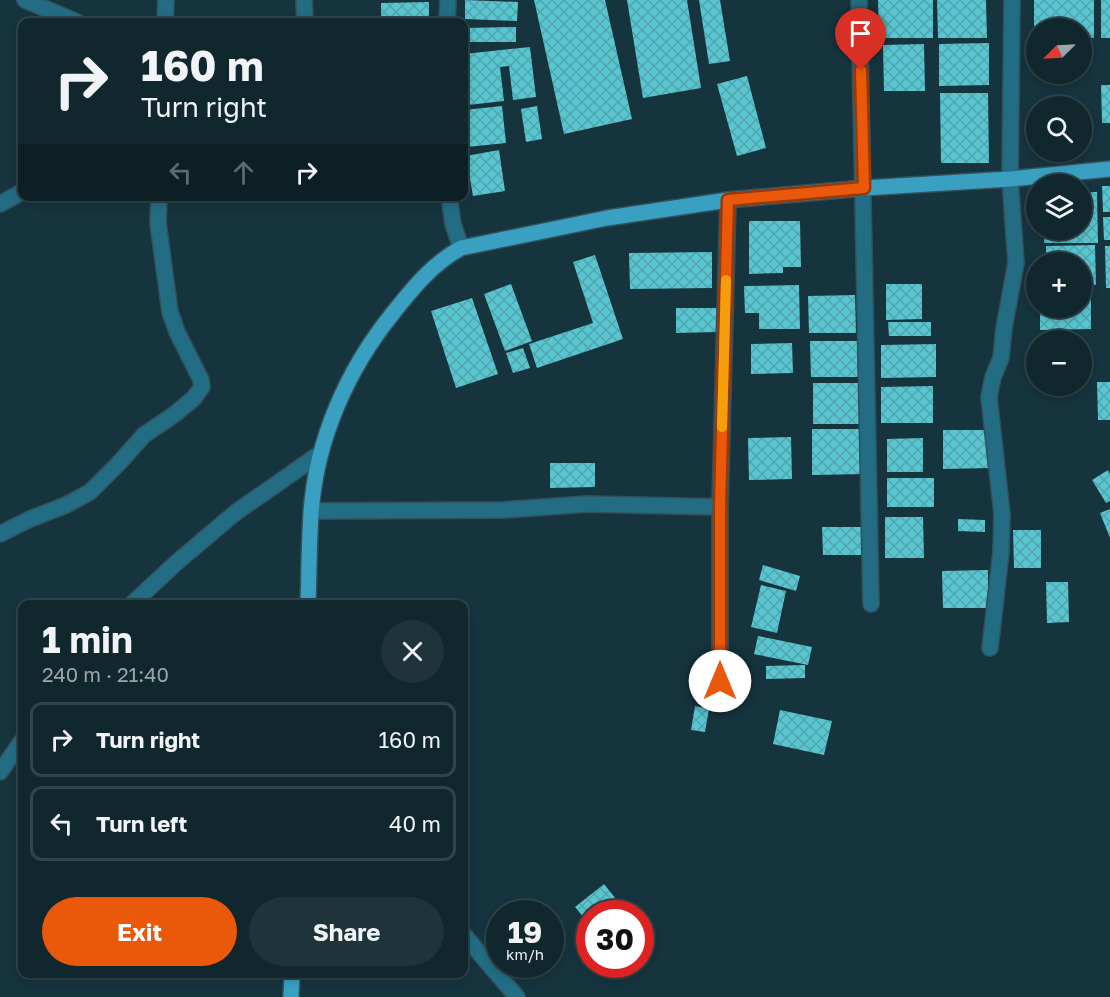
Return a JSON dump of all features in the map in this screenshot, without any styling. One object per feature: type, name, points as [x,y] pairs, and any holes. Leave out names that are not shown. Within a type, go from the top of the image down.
[{"type":"main road","points":[[309,600],[311,511],[321,453],[343,389],[377,333],[418,281],[444,258],[461,248],[607,218],[728,200],[864,188],[1010,179],[1110,169]]},
{"type":"main road","points":[[291,997],[292,978]]},
{"type":"street","points":[[25,0],[68,18]]},
{"type":"street","points":[[165,18],[166,0]]},
{"type":"street","points":[[304,0],[304,18]]},
{"type":"street","points":[[447,18],[448,0]]},
{"type":"street","points":[[859,0],[871,604]]},
{"type":"street","points":[[990,648],[1001,552],[1002,514],[989,398],[993,377],[1001,358],[1016,262],[1010,179],[1012,0]]},
{"type":"street","points":[[0,204],[18,194]]},
{"type":"street","points":[[720,681],[720,507],[728,200]]},
{"type":"street","points":[[0,534],[90,492],[144,435],[175,414],[194,398],[202,387],[201,380],[177,332],[170,312],[158,223],[159,201]]},
{"type":"street","points":[[450,201],[453,224],[461,248]]},
{"type":"street","points":[[136,600],[176,562],[235,513],[321,453]]},
{"type":"street","points":[[311,511],[503,510],[587,504],[720,507]]},
{"type":"street","points":[[0,772],[18,747]]},
{"type":"street","points":[[468,941],[517,997]]},
{"type":"building","points":[[465,0],[518,2],[517,21],[465,18]]},
{"type":"building","points":[[534,0],[605,0],[632,119],[564,134]]},
{"type":"building","points":[[627,0],[687,0],[701,88],[643,98]]},
{"type":"building","points":[[699,0],[720,0],[730,61],[709,64]]},
{"type":"building","points":[[878,0],[933,0],[933,38],[879,38]]},
{"type":"building","points":[[937,0],[986,0],[987,38],[938,38]]},
{"type":"building","points":[[1034,0],[1094,0],[1094,38],[1092,38],[1092,18],[1034,18]]},
{"type":"building","points":[[1101,0],[1110,0],[1110,38],[1101,38]]},
{"type":"building","points":[[429,2],[429,18],[381,18],[381,3]]},
{"type":"building","points":[[516,27],[516,42],[468,42],[468,28]]},
{"type":"building","points":[[989,43],[989,85],[939,86],[939,44]]},
{"type":"building","points":[[924,44],[925,91],[884,91],[883,45]]},
{"type":"building","points":[[530,47],[536,97],[513,100],[509,66],[500,67],[504,101],[468,105],[468,54]]},
{"type":"building","points":[[747,76],[766,148],[737,156],[717,84]]},
{"type":"building","points":[[1101,85],[1110,85],[1110,123],[1102,123]]},
{"type":"building","points":[[940,93],[988,93],[989,163],[941,163]]},
{"type":"building","points":[[502,106],[506,143],[468,147],[468,110]]},
{"type":"building","points":[[537,106],[542,139],[526,142],[521,109]]},
{"type":"building","points":[[499,150],[505,191],[473,196],[468,156]]},
{"type":"building","points":[[1102,186],[1110,186],[1110,212],[1103,212]]},
{"type":"building","points":[[1092,192],[1097,192],[1098,243],[1044,243],[1044,240],[1092,240]]},
{"type":"building","points":[[1103,217],[1110,217],[1110,240],[1104,240]]},
{"type":"building","points":[[749,221],[800,221],[801,267],[783,267],[783,273],[749,274]]},
{"type":"building","points":[[1095,245],[1096,285],[1092,285],[1092,252],[1046,252],[1046,246]]},
{"type":"building","points":[[1105,246],[1110,246],[1110,288],[1106,288]]},
{"type":"building","points":[[712,252],[712,288],[630,289],[629,253]]},
{"type":"building","points":[[595,255],[623,339],[537,368],[529,344],[593,323],[573,262]]},
{"type":"building","points":[[511,284],[532,341],[505,351],[484,294]]},
{"type":"building","points":[[886,284],[922,284],[922,319],[886,320]]},
{"type":"building","points":[[799,285],[800,329],[759,329],[759,313],[745,313],[744,286]]},
{"type":"building","points":[[855,295],[856,333],[809,333],[808,296]]},
{"type":"building","points":[[472,298],[498,374],[456,388],[431,311]]},
{"type":"building","points":[[676,308],[717,308],[717,332],[676,333]]},
{"type":"building","points":[[1040,318],[1091,318],[1091,329],[1040,330]]},
{"type":"building","points":[[888,322],[931,322],[931,336],[889,336]]},
{"type":"building","points":[[810,341],[857,341],[858,377],[811,377]]},
{"type":"building","points":[[792,343],[793,373],[751,374],[751,344]]},
{"type":"building","points":[[936,344],[936,377],[881,378],[881,345]]},
{"type":"building","points":[[523,348],[530,368],[513,373],[506,353]]},
{"type":"building","points":[[1097,382],[1110,382],[1110,420],[1098,420]]},
{"type":"building","points":[[813,383],[860,383],[861,424],[813,424]]},
{"type":"building","points":[[933,386],[933,423],[881,423],[881,387]]},
{"type":"building","points":[[812,429],[865,429],[865,474],[812,475]]},
{"type":"building","points":[[943,430],[989,430],[990,468],[943,469]]},
{"type":"building","points":[[791,437],[792,479],[749,480],[748,438]]},
{"type":"building","points":[[923,438],[923,472],[887,472],[887,439]]},
{"type":"building","points":[[550,463],[595,463],[595,487],[550,488]]},
{"type":"building","points":[[1108,470],[1110,501],[1106,503],[1092,480]]},
{"type":"building","points":[[887,478],[934,478],[934,507],[887,507]]},
{"type":"building","points":[[1110,509],[1110,538],[1100,513]]},
{"type":"building","points":[[885,517],[923,517],[924,558],[885,558]]},
{"type":"building","points":[[958,519],[985,520],[985,532],[958,531]]},
{"type":"building","points":[[822,527],[861,527],[861,555],[823,555]]},
{"type":"building","points":[[1013,530],[1041,530],[1041,568],[1014,568]]},
{"type":"building","points":[[763,565],[800,576],[796,591],[759,580]]},
{"type":"building","points":[[988,570],[988,608],[943,608],[942,571]]},
{"type":"building","points":[[1046,582],[1068,582],[1069,622],[1047,623]]},
{"type":"building","points":[[761,585],[786,591],[777,633],[751,627]]},
{"type":"building","points":[[758,636],[812,647],[808,665],[754,654]]},
{"type":"building","points":[[805,665],[805,678],[766,679],[766,666]]},
{"type":"building","points":[[695,706],[709,709],[705,732],[691,730]]},
{"type":"building","points":[[780,710],[832,721],[824,755],[773,744]]},
{"type":"building","points":[[604,884],[617,900],[584,900]]},
{"type":"slow traffic","points":[[722,427],[726,280]]},
{"type":"route","points":[[720,681],[720,507],[728,200],[864,188],[861,70]]}]
